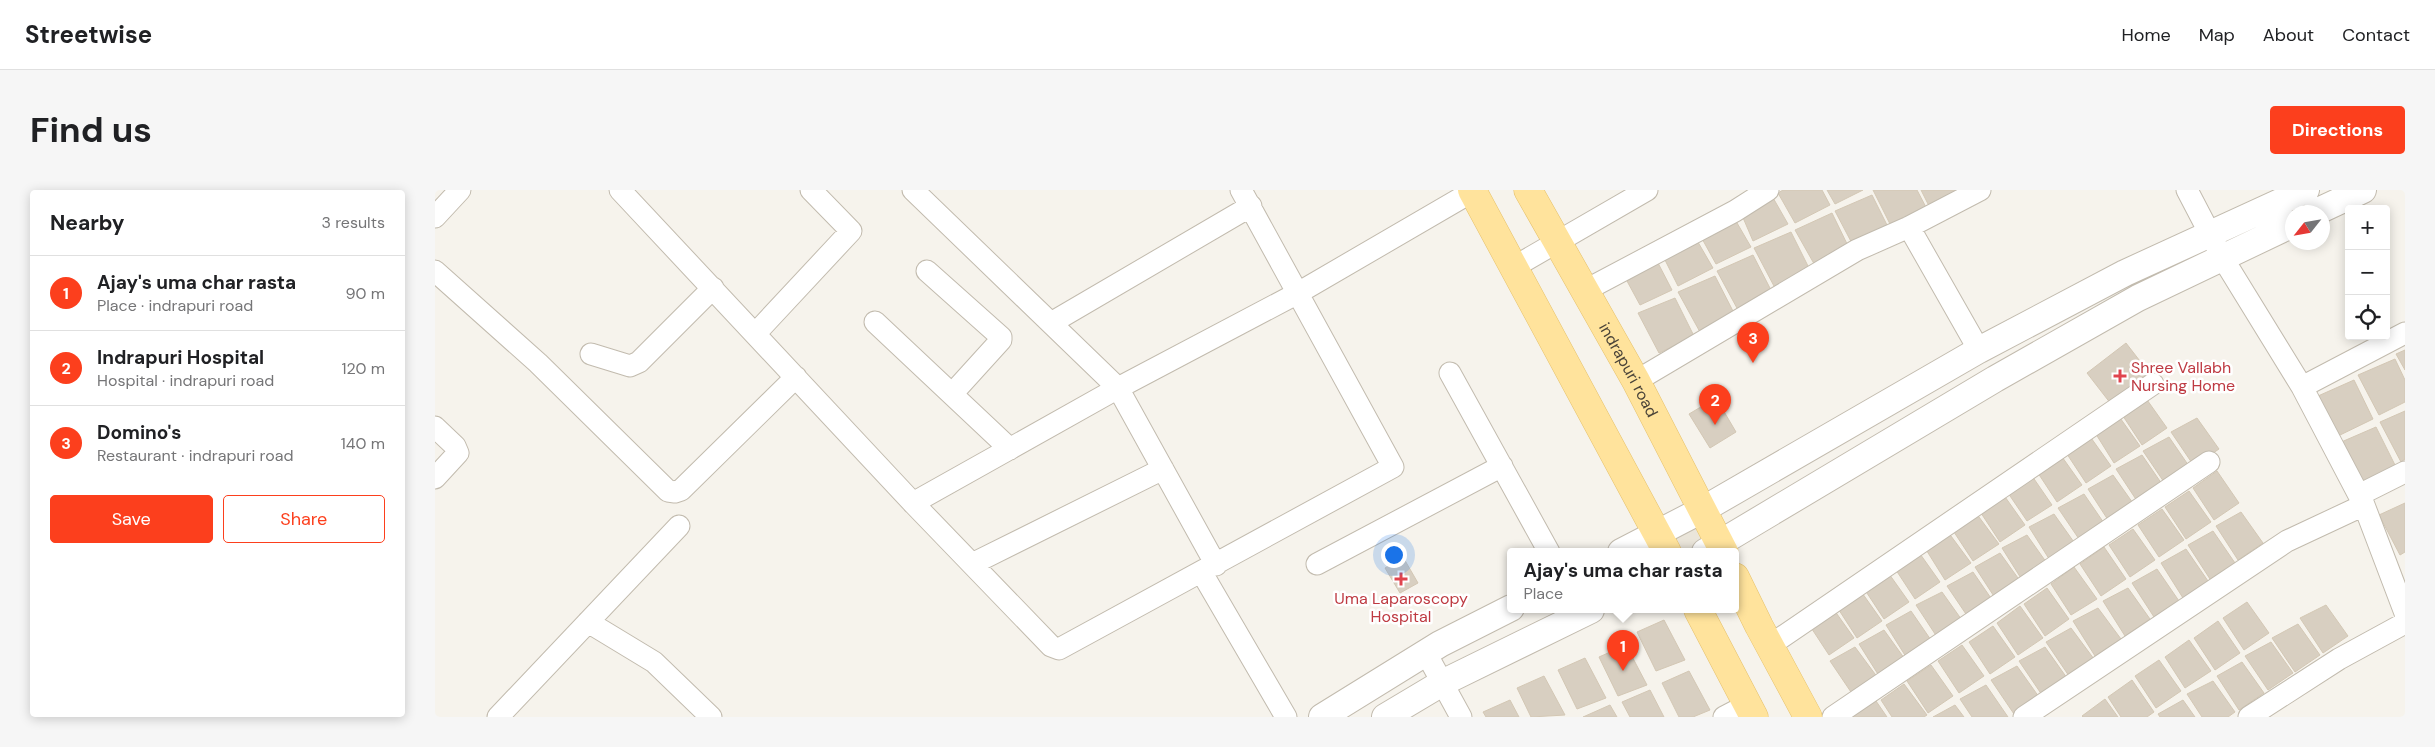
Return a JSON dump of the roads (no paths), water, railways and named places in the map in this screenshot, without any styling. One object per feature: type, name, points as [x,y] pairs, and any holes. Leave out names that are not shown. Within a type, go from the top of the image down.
[{"type":"main road","points":[[1474,190],[1662,543]]},
{"type":"main road","name":"indrapuri road","points":[[1528,190],[1636,381],[1702,510],[1716,548]]},
{"type":"main road","points":[[1739,585],[1769,646],[1808,717]]},
{"type":"main road","points":[[1698,613],[1742,713]]},
{"type":"street","points":[[435,217],[461,190]]},
{"type":"street","points":[[619,190],[913,503],[1051,646],[1059,649],[1209,569],[1393,467],[1246,198],[1051,323]]},
{"type":"street","points":[[755,334],[851,231],[811,190]]},
{"type":"street","points":[[913,190],[1118,388],[1163,469],[1209,569],[1286,717]]},
{"type":"street","points":[[913,503],[1118,388],[1298,293],[1474,190]]},
{"type":"street","points":[[1514,267],[1556,242],[1617,197],[1647,190]]},
{"type":"street","points":[[1584,292],[1735,211],[1768,190]]},
{"type":"street","points":[[1636,381],[1857,250],[1909,227],[1980,190]]},
{"type":"street","points":[[2187,190],[2216,246],[2302,387],[2361,500],[2405,613]]},
{"type":"street","points":[[1718,548],[1995,379],[2138,298],[2216,246],[2306,190]]},
{"type":"street","points":[[2330,205],[2363,190]]},
{"type":"street","points":[[1639,548],[1662,543],[1702,510],[1979,350],[2125,273],[2285,226]]},
{"type":"street","points":[[1909,227],[1979,350]]},
{"type":"street","points":[[435,271],[538,363],[669,491],[681,490],[796,377]]},
{"type":"street","points":[[927,271],[1001,337],[952,394]]},
{"type":"street","points":[[591,354],[630,366],[639,362],[713,288]]},
{"type":"street","points":[[875,322],[1010,449]]},
{"type":"street","points":[[2302,387],[2405,333]]},
{"type":"street","points":[[1450,374],[1547,548]]},
{"type":"street","points":[[1769,646],[2153,384]]},
{"type":"street","points":[[435,427],[455,446],[458,454],[435,478]]},
{"type":"street","points":[[1833,717],[2209,462]]},
{"type":"street","points":[[1317,564],[1502,466]]},
{"type":"street","points":[[972,564],[1163,469]]},
{"type":"street","points":[[2024,717],[2287,541],[2361,500],[2405,472]]},
{"type":"street","points":[[498,717],[679,526]]},
{"type":"street","points":[[1322,717],[1426,652],[1507,610]]},
{"type":"street","points":[[1385,717],[1441,683],[1585,613]]},
{"type":"street","points":[[588,622],[654,662],[711,717]]},
{"type":"street","points":[[2249,717],[2276,710],[2339,659],[2405,623]]},
{"type":"street","points":[[1426,652],[1461,717]]},
{"type":"place","name":"Domino's","points":[[1753,363]]},
{"type":"place","name":"Shree Vallabh Nursing Home","points":[[2120,376]]},
{"type":"place","name":"Indrapuri Hospital","points":[[1715,425]]},
{"type":"place","name":"Uma Laparoscopy Hospital","points":[[1401,579]]},
{"type":"place","name":"Ajay's uma char rasta","points":[[1623,671]]}]
